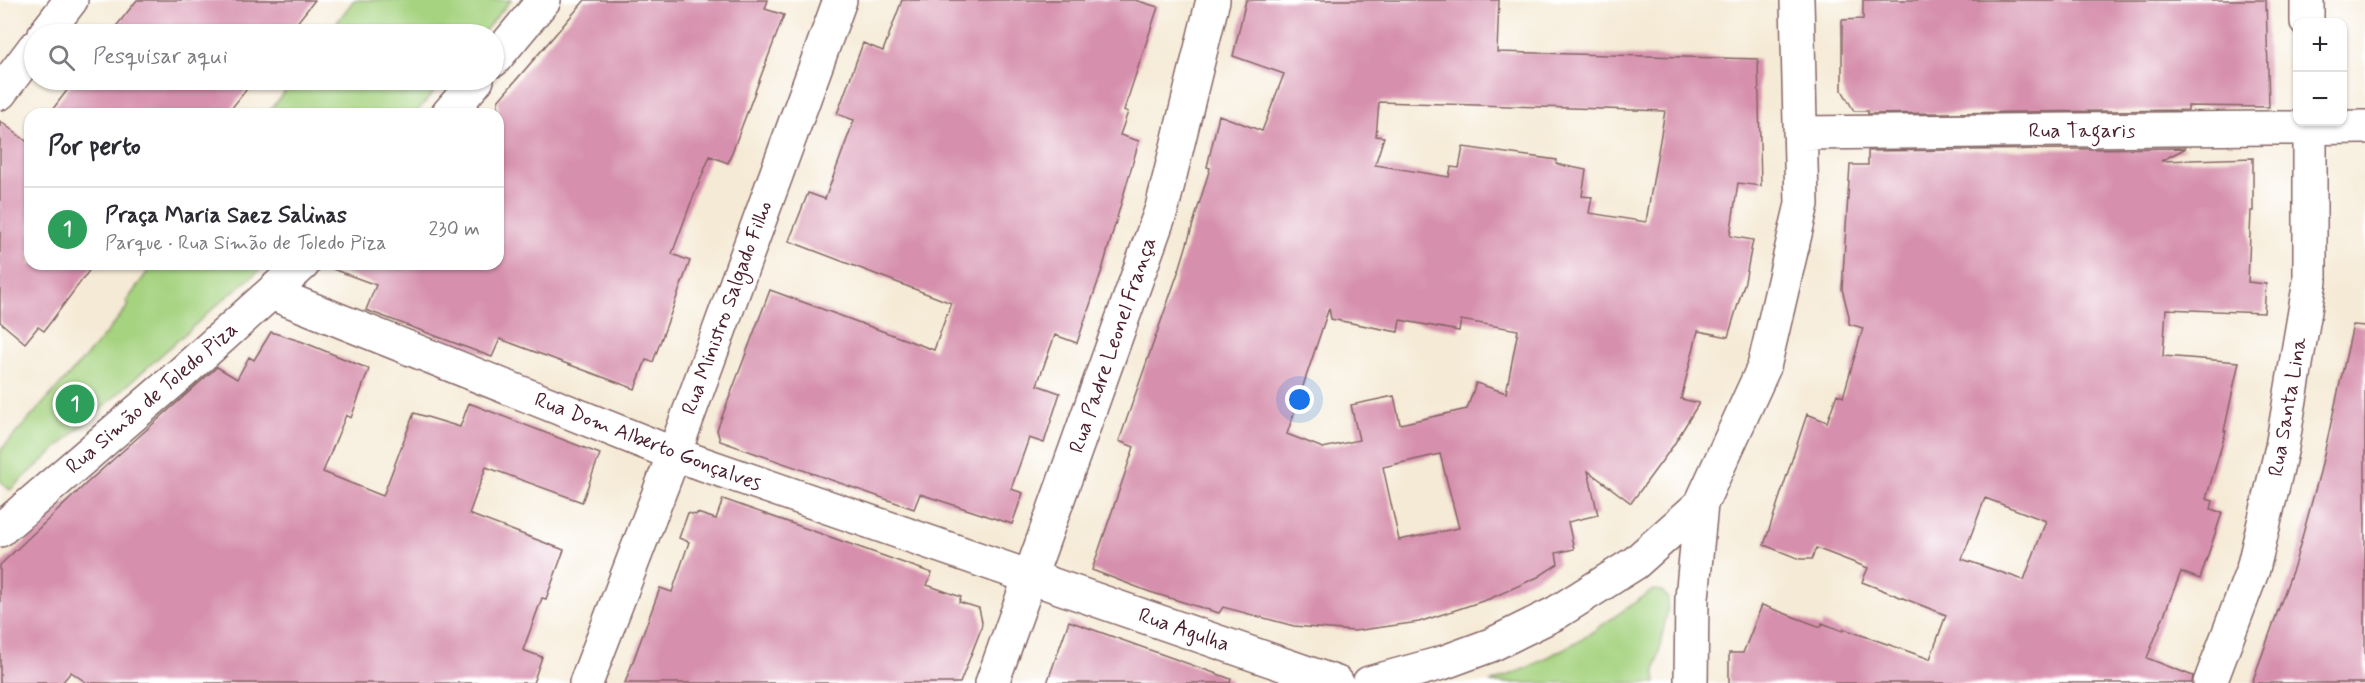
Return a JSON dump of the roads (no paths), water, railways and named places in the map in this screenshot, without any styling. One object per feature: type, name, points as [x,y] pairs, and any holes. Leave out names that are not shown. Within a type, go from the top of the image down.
[{"type":"street","points":[[53,24],[71,0]]},
{"type":"street","points":[[504,48],[544,0]]},
{"type":"street","name":"Rua Ministro Salgado Filho","points":[[586,683],[674,454],[840,0]]},
{"type":"street","name":"Rua Padre Leonel França","points":[[992,683],[1162,208],[1213,0]]},
{"type":"street","points":[[1691,683],[1692,598],[1701,504],[1764,367],[1802,204],[1797,0]]},
{"type":"street","points":[[2307,0],[2307,18]]},
{"type":"street","points":[[0,93],[24,61]]},
{"type":"street","points":[[453,108],[468,90]]},
{"type":"street","name":"Rua Tagaris","points":[[1800,133],[2293,125]]},
{"type":"street","name":"Rua Santa Lina","points":[[2210,683],[2253,569],[2282,447],[2310,281],[2310,126]]},
{"type":"street","name":"Rua Tagaris","points":[[2338,126],[2365,127]]},
{"type":"street","name":"Rua Simão de Toledo Piza","points":[[0,530],[174,380],[296,270]]},
{"type":"street","name":"Rua Dom Alberto Gonçalves","points":[[271,293],[674,454],[1031,577]]},
{"type":"street","points":[[1369,683],[1442,663],[1491,645],[1556,613],[1635,563],[1701,504]]},
{"type":"street","name":"Rua Agulha","points":[[1031,577],[1337,683]]},
{"type":"place","name":"Praça Maria Saez Salinas","points":[[75,404]]}]
